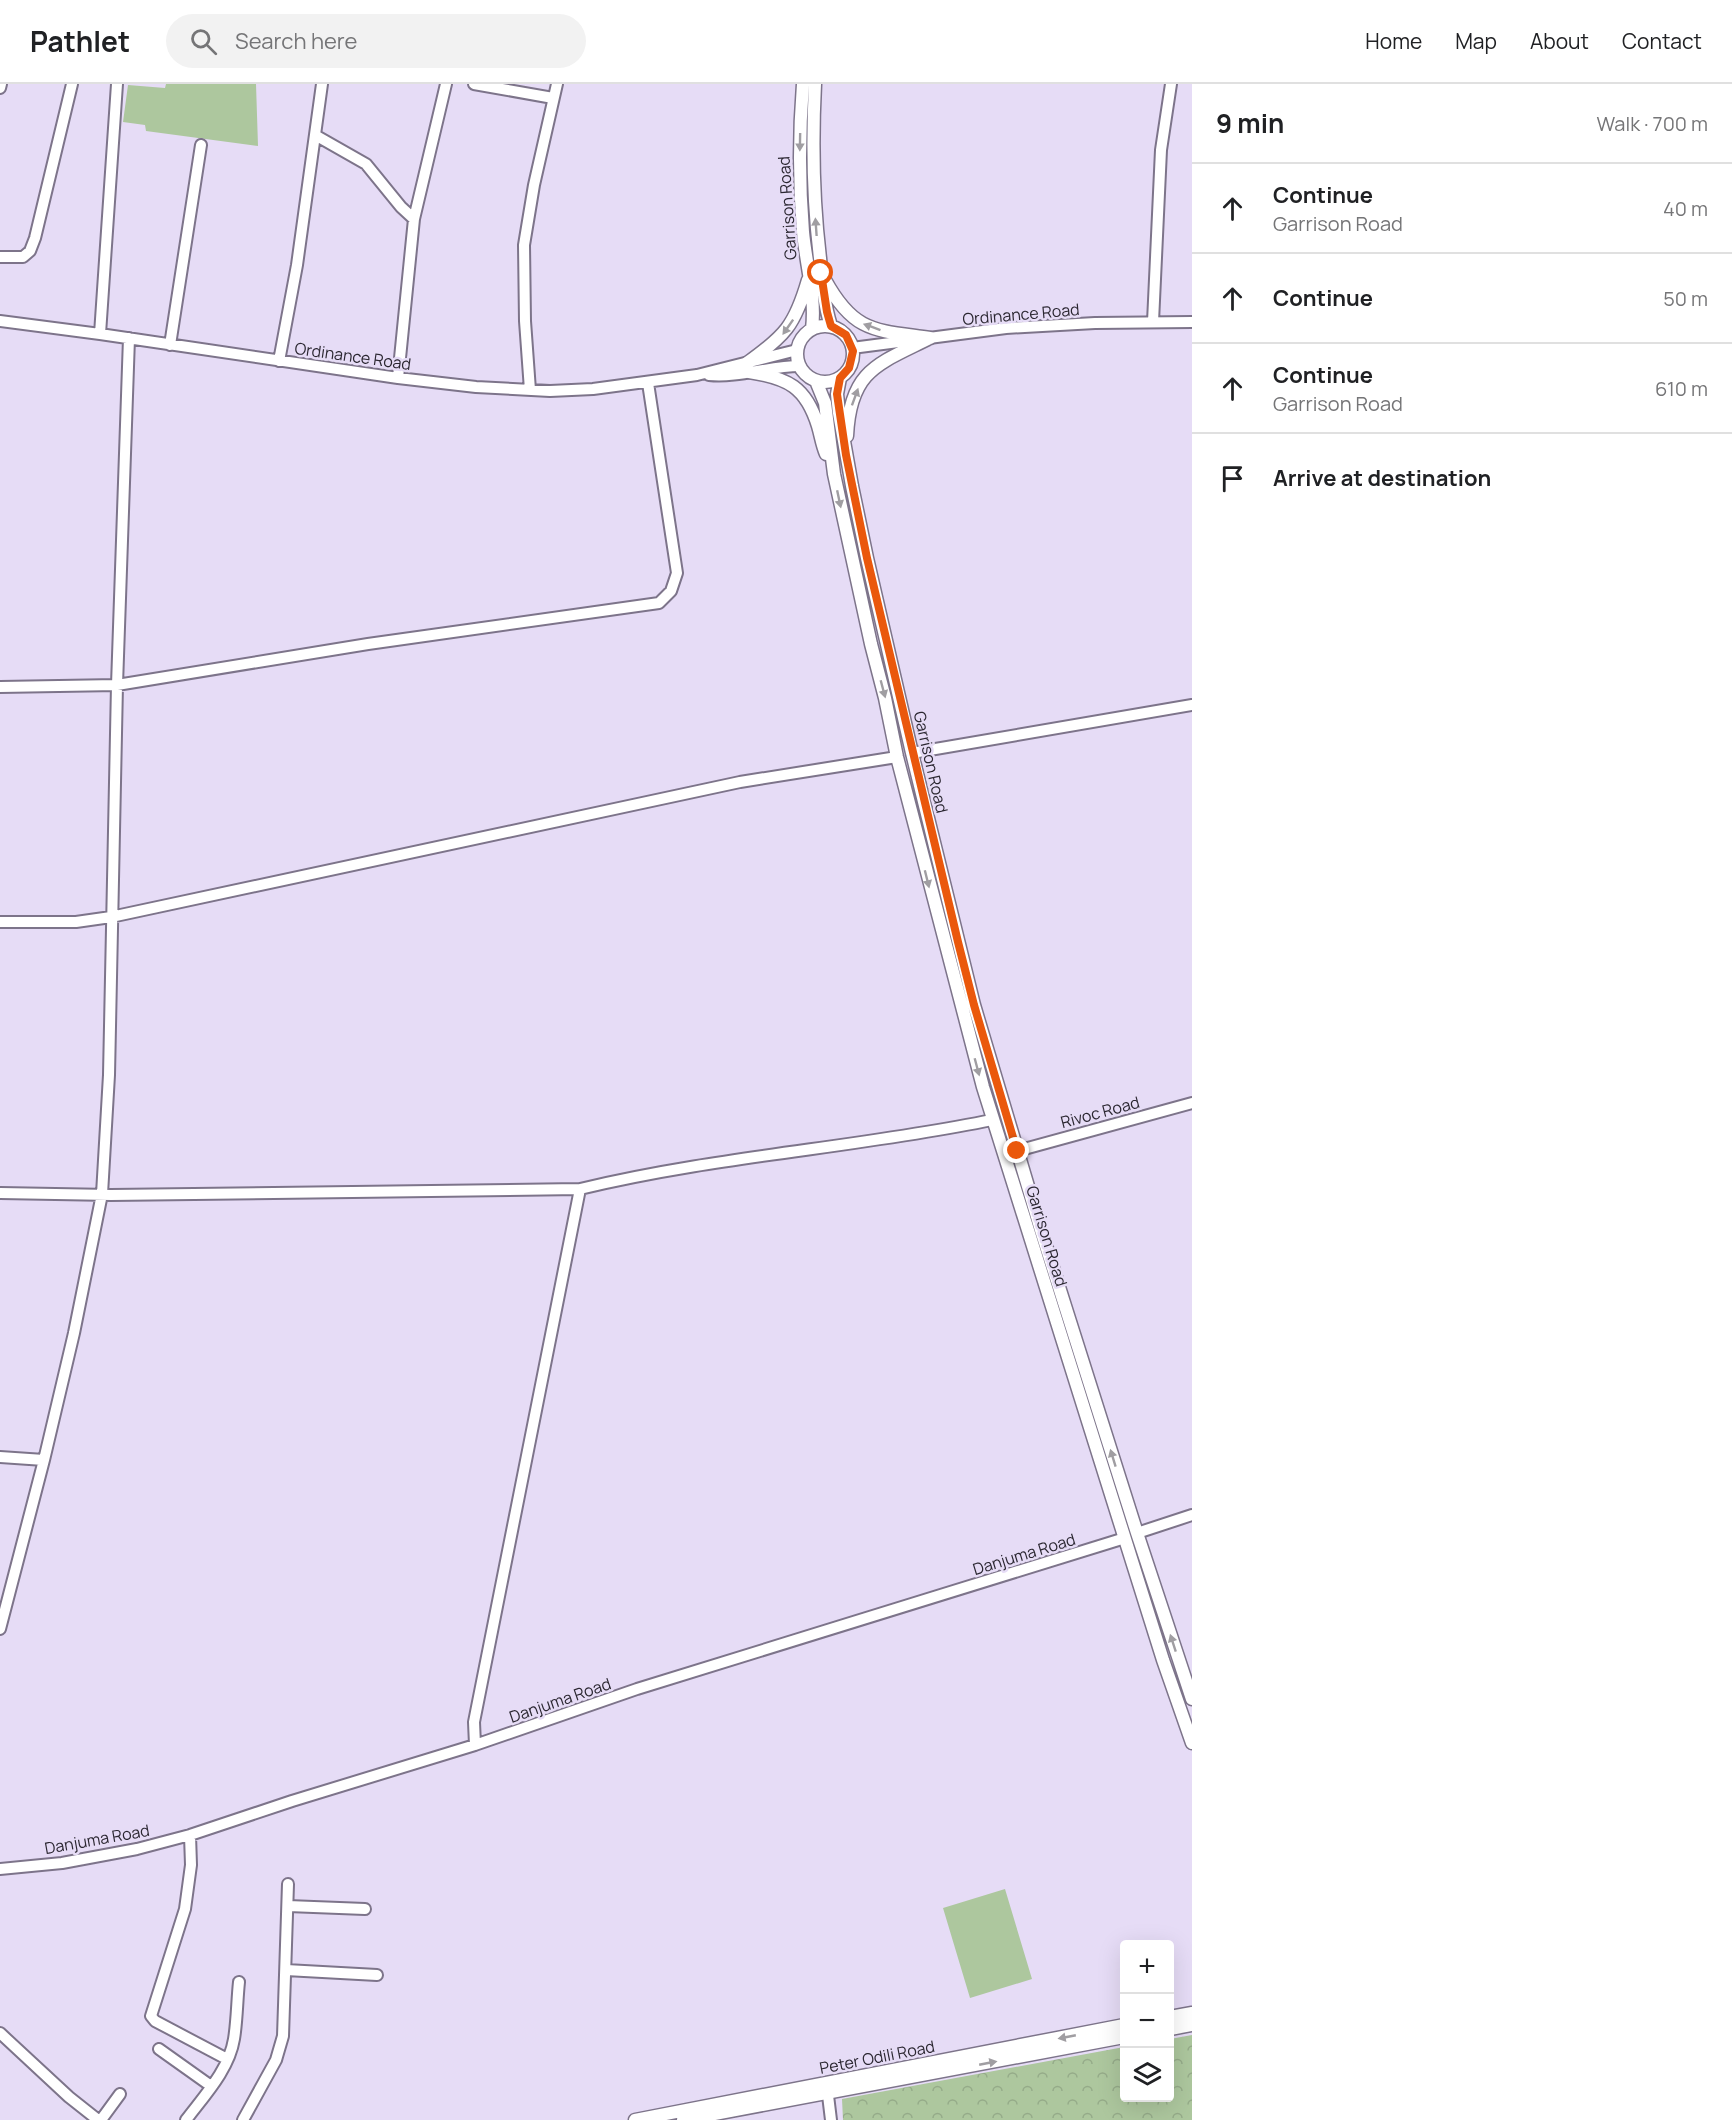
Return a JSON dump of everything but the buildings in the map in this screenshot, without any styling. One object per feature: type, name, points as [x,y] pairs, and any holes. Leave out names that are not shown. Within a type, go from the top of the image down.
[{"type":"main road","name":"Garrison Road","points":[[803,84],[800,189],[815,275],[831,326]]},
{"type":"main road","name":"Garrison Road","points":[[812,329],[817,232],[813,169],[815,84]]},
{"type":"main road","points":[[834,474],[819,427],[805,397],[795,387],[782,380],[748,367],[779,339],[793,321],[815,275],[854,318],[866,326],[930,338]]},
{"type":"main road","points":[[831,326],[846,335],[852,348],[853,360],[840,378],[825,382],[816,381],[807,376],[800,366],[797,350],[800,341],[812,329],[831,326]]},
{"type":"main road","points":[[846,455],[850,413],[854,396],[864,376],[879,363],[930,338]]},
{"type":"main road","name":"Garrison Road","points":[[840,378],[837,394],[846,455],[867,558],[974,1005],[1192,1743]]},
{"type":"main road","name":"Garrison Road","points":[[816,381],[825,403],[834,474],[897,757],[941,933],[992,1120],[1131,1535],[1192,1699]]},
{"type":"main road","points":[[1174,2016],[1192,2013]]},
{"type":"main road","points":[[1174,2028],[1192,2025]]},
{"type":"main road","name":"Peter Odili Road","points":[[683,2120],[1120,2026]]},
{"type":"main road","name":"Peter Odili Road","points":[[636,2120],[1120,2038]]},
{"type":"street","points":[[0,257],[24,257],[30,251],[72,84]]},
{"type":"street","points":[[100,333],[117,84]]},
{"type":"street","points":[[279,361],[297,265],[322,84]]},
{"type":"street","points":[[398,378],[414,219],[446,84]]},
{"type":"street","points":[[474,84],[553,98]]},
{"type":"street","points":[[530,390],[525,321],[524,245],[534,185],[557,84]]},
{"type":"street","points":[[1153,322],[1161,150],[1171,84]]},
{"type":"street","points":[[315,135],[366,164],[401,207],[414,219]]},
{"type":"street","points":[[170,345],[201,145]]},
{"type":"street","name":"Ordinance Road","points":[[0,321],[100,333],[279,361],[476,387],[572,391],[648,383],[702,374],[725,367],[800,366]]},
{"type":"street","name":"Ordinance Road","points":[[852,348],[1006,328],[1192,322]]},
{"type":"street","points":[[0,1629],[74,1333],[102,1194],[109,1075],[117,686],[129,338]]},
{"type":"street","name":"Ordinance Road","points":[[748,367],[797,350]]},
{"type":"street","points":[[0,687],[117,686],[368,644],[659,603],[671,591],[677,573],[648,383]]},
{"type":"street","points":[[912,753],[1192,705]]},
{"type":"street","points":[[0,922],[67,922],[111,917],[740,782],[897,757]]},
{"type":"street","name":"Rivoc Road","points":[[1017,1151],[1192,1103]]},
{"type":"street","points":[[0,1193],[580,1189],[753,1156],[946,1129],[992,1120]]},
{"type":"street","points":[[476,1745],[474,1722],[580,1189]]},
{"type":"street","points":[[0,1457],[44,1460]]},
{"type":"street","name":"Danjuma Road","points":[[0,1869],[62,1863],[137,1849],[190,1835],[292,1801],[476,1745],[648,1686],[1192,1515]]},
{"type":"street","points":[[190,1835],[191,1865],[185,1909],[151,2016],[155,2021],[227,2059]]},
{"type":"street","points":[[243,2120],[276,2060],[283,2036],[288,1884]]},
{"type":"street","points":[[288,1906],[365,1909]]},
{"type":"street","points":[[286,1970],[377,1975]]},
{"type":"street","points":[[186,2120],[227,2059],[234,2040],[239,1982]]},
{"type":"street","points":[[0,2033],[69,2097],[100,2120],[120,2094]]},
{"type":"street","points":[[159,2049],[211,2086]]},
{"type":"street","points":[[827,2088],[831,2120]]},
{"type":"green space","points":[[166,84],[256,84],[258,146],[146,131],[145,125],[123,122],[128,85],[165,88]]},
{"type":"green space","points":[[1005,1889],[1032,1979],[970,1998],[943,1908]]},
{"type":"green space","points":[[1192,2035],[1192,2120],[843,2120],[842,2099],[1120,2048],[1120,2102],[1174,2102],[1174,2038]]},
{"type":"route","points":[[821,273],[831,326],[846,335],[853,351],[853,360],[840,378],[837,394],[867,558],[958,942],[995,1080],[1017,1151]]}]
